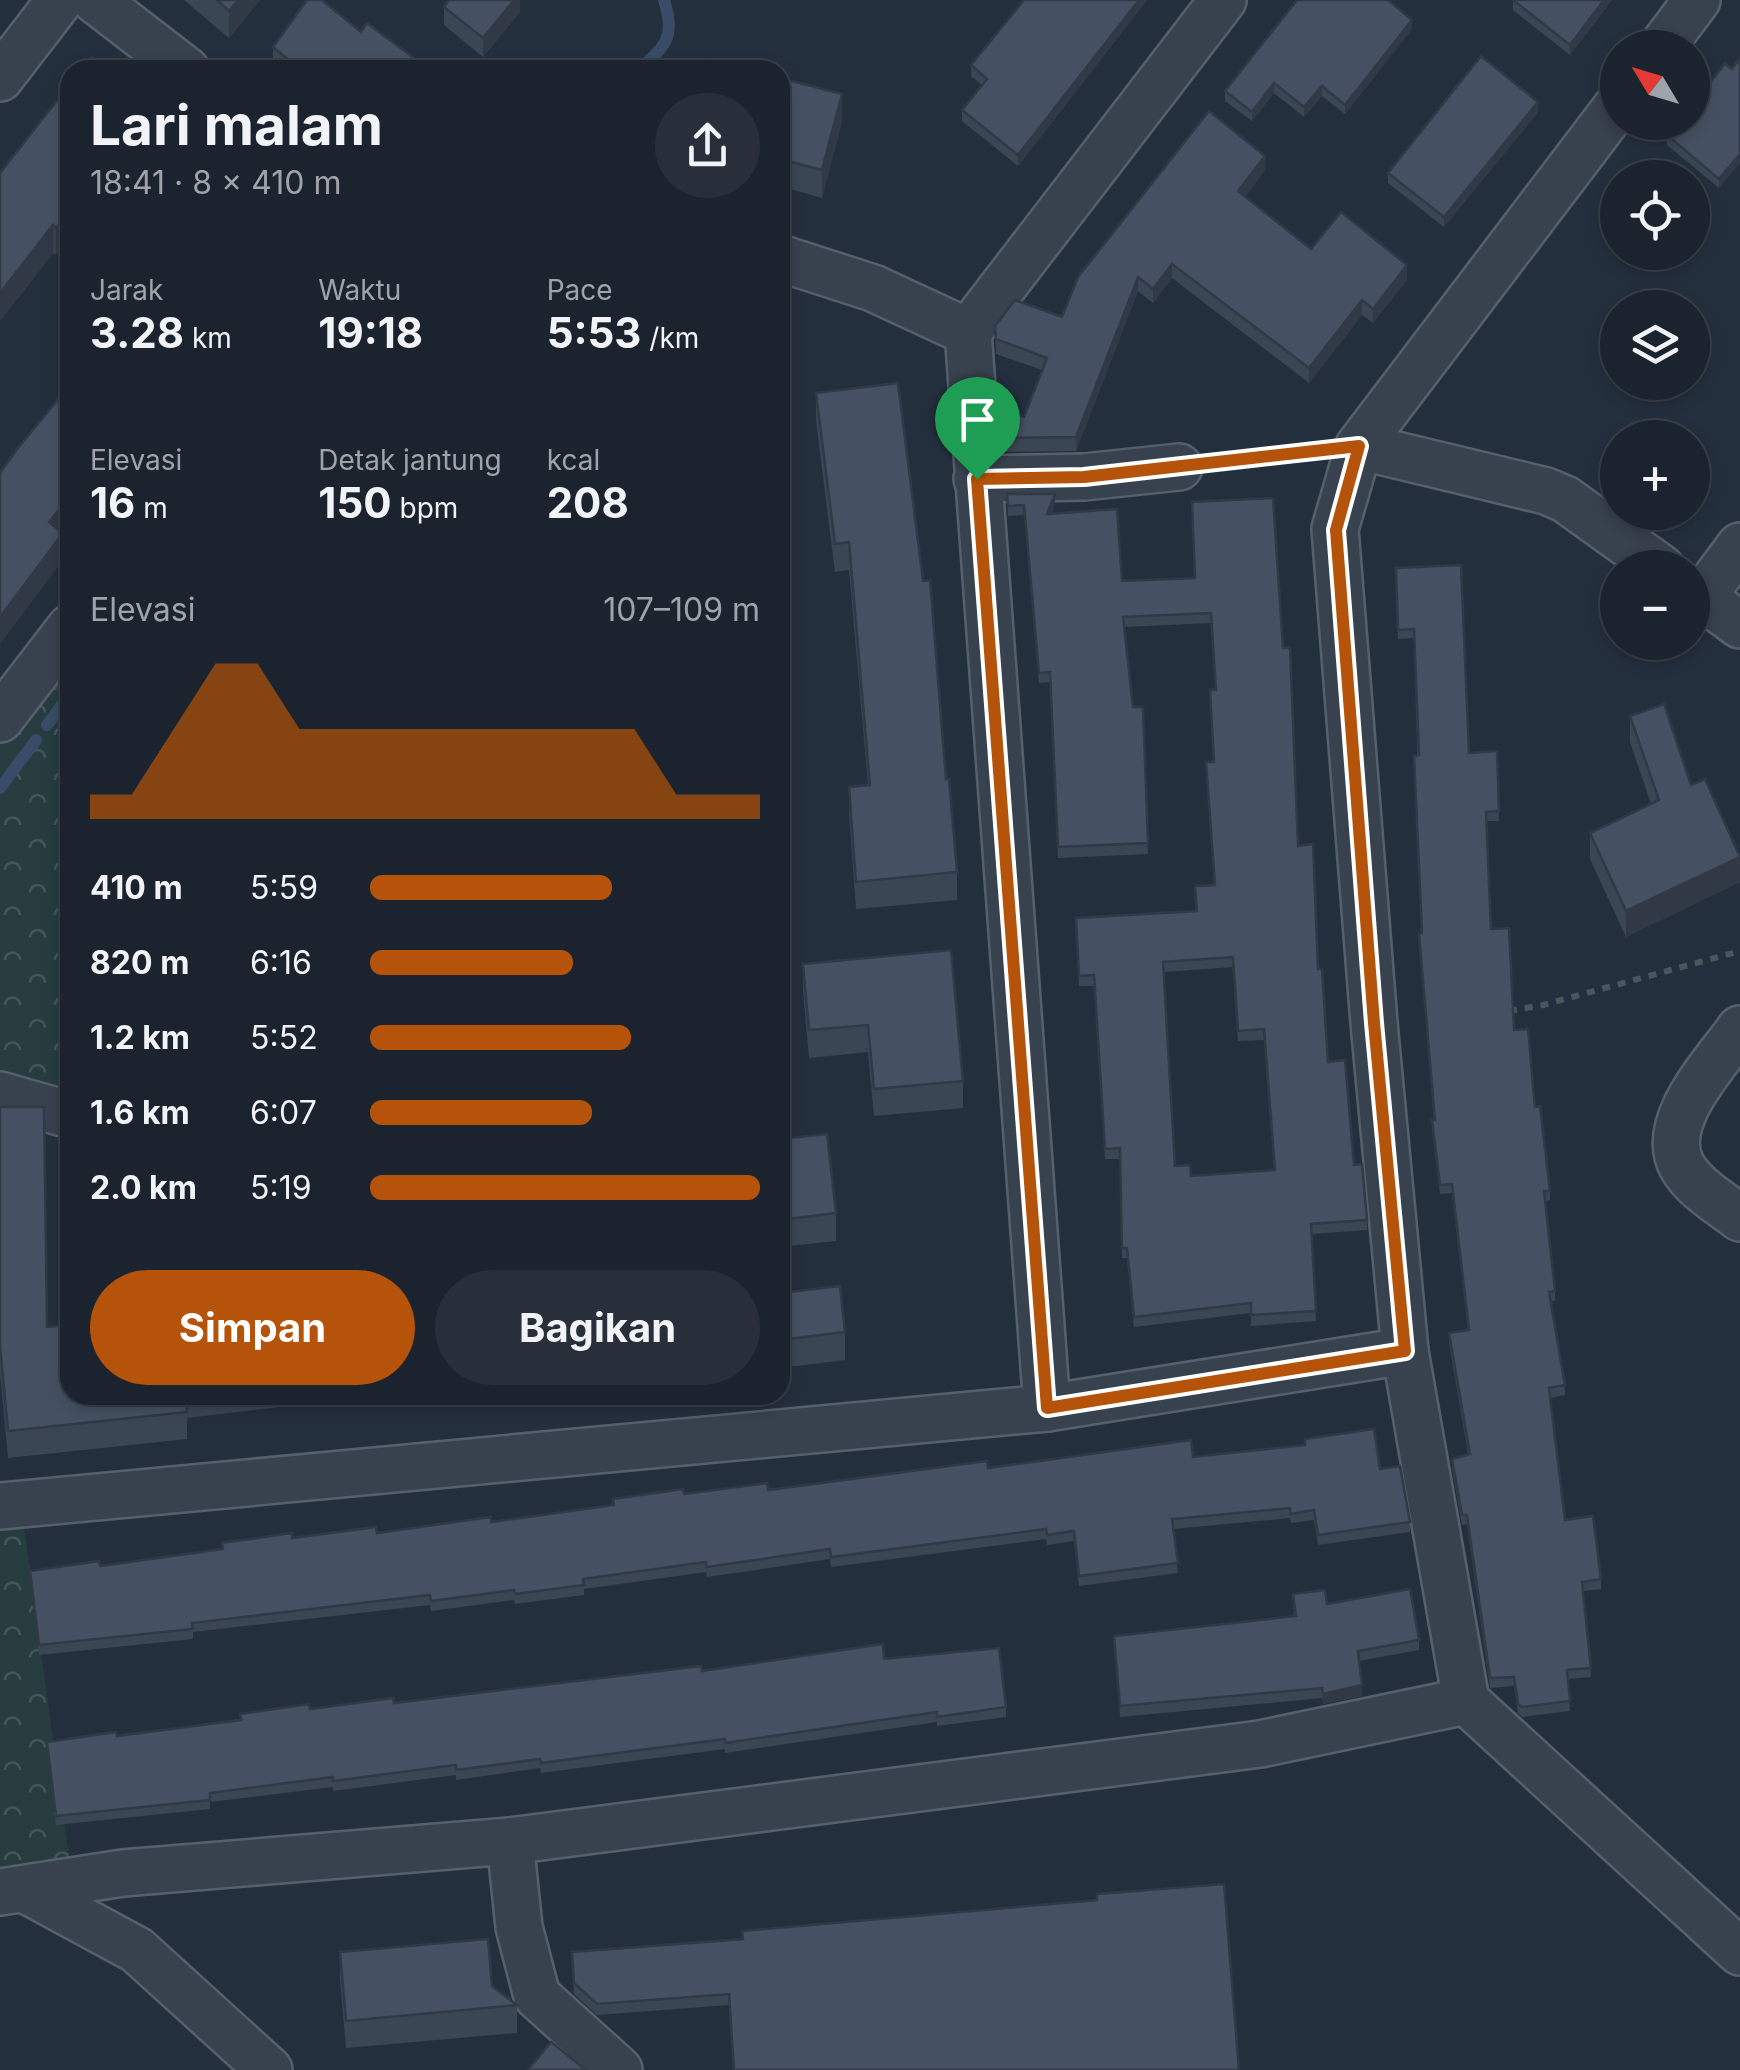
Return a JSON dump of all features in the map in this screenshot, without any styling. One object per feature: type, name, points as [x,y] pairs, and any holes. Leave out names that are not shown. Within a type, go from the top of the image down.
[{"type":"street","points":[[0,78],[60,0]]},
{"type":"street","points":[[95,0],[173,60]]},
{"type":"street","points":[[1047,1408],[968,332],[1223,0]]},
{"type":"street","points":[[1674,30],[1697,0]]},
{"type":"street","points":[[1600,129],[1359,446],[1336,530],[1374,1023],[1405,1351],[1466,1701],[1740,1952]]},
{"type":"street","points":[[790,261],[873,288],[968,332]]},
{"type":"street","points":[[1359,446],[1546,491],[1565,499],[1635,550]]},
{"type":"street","points":[[977,479],[1084,477],[1200,465]]},
{"type":"street","points":[[1710,579],[1740,546]]},
{"type":"street","points":[[1710,603],[1740,625]]},
{"type":"street","points":[[0,719],[60,641]]},
{"type":"street","points":[[1740,1029],[1682,1110],[1677,1132],[1681,1164],[1703,1190],[1740,1218]]},
{"type":"street","points":[[0,1095],[60,1112]]},
{"type":"street","points":[[0,1506],[1047,1408],[1405,1351]]},
{"type":"street","points":[[13,1891],[123,1874],[510,1842],[1260,1744],[1466,1701]]},
{"type":"street","points":[[510,1842],[519,1927],[537,1996],[618,2070]]},
{"type":"street","points":[[13,1891],[137,1950],[269,2070]]},
{"type":"path","points":[[1200,465],[1359,446]]},
{"type":"path","points":[[1506,1011],[1542,1005],[1740,951]]},
{"type":"green space","points":[[60,658],[60,1095],[0,1079],[0,736]]},
{"type":"green space","points":[[23,1519],[70,1865],[0,1872],[0,1523]]},
{"type":"building","points":[[217,0],[238,0],[229,11]]},
{"type":"building","points":[[307,0],[322,0],[361,32],[367,23],[417,60],[289,60],[273,47]]},
{"type":"building","points":[[449,0],[514,0],[483,38],[444,7]]},
{"type":"building","points":[[1024,0],[1139,0],[1018,155],[962,110],[987,79],[971,65]]},
{"type":"building","points":[[1297,0],[1388,0],[1412,20],[1345,105],[1322,86],[1304,107],[1274,83],[1252,112],[1225,91]]},
{"type":"building","points":[[1513,0],[1604,0],[1570,45]]},
{"type":"building","points":[[1481,56],[1538,102],[1444,217],[1388,173]]},
{"type":"building","points":[[1740,58],[1740,154],[1719,179],[1710,171],[1710,160],[1697,160],[1673,140],[1710,140],[1710,82],[1725,64],[1732,69]]},
{"type":"building","points":[[790,81],[842,94],[822,170],[790,162]]},
{"type":"building","points":[[60,97],[60,223],[56,228],[53,225],[0,293],[0,173]]},
{"type":"building","points":[[1209,111],[1265,156],[1238,191],[1311,249],[1341,212],[1407,265],[1373,309],[1362,300],[1309,368],[1172,264],[1153,289],[1138,277],[1076,437],[1003,438],[1001,409],[1024,417],[1047,358],[996,339],[995,326],[1015,300],[1062,317],[1078,277]]},
{"type":"building","points":[[898,383],[923,581],[930,580],[957,872],[856,882],[849,787],[870,785],[849,542],[835,544],[816,393]]},
{"type":"building","points":[[60,397],[60,509],[49,522],[60,531],[60,537],[0,617],[0,473]]},
{"type":"building","points":[[1007,494],[1055,494],[1047,514],[1117,509],[1122,581],[1195,578],[1192,502],[1273,498],[1283,648],[1290,648],[1298,846],[1313,844],[1318,969],[1322,969],[1328,1062],[1345,1060],[1354,1165],[1362,1164],[1367,1220],[1311,1224],[1316,1311],[1251,1315],[1251,1303],[1134,1317],[1127,1248],[1122,1248],[1120,1148],[1105,1149],[1094,975],[1079,976],[1076,918],[1197,911],[1195,886],[1215,885],[1206,762],[1214,762],[1210,690],[1216,690],[1211,613],[1123,617],[1133,707],[1143,707],[1148,843],[1058,847],[1050,672],[1039,673],[1024,505],[1008,506]],"holes":[[[1233,957],[1238,1031],[1264,1029],[1275,1170],[1191,1176],[1190,1165],[1175,1166],[1163,962]]]},
{"type":"building","points":[[1461,565],[1469,753],[1497,751],[1499,811],[1486,812],[1491,929],[1509,928],[1514,1030],[1528,1029],[1535,1107],[1540,1106],[1550,1191],[1544,1191],[1555,1291],[1549,1292],[1565,1385],[1549,1388],[1565,1520],[1593,1516],[1601,1579],[1582,1582],[1591,1668],[1567,1670],[1570,1701],[1522,1707],[1518,1704],[1514,1677],[1490,1678],[1467,1515],[1462,1515],[1452,1459],[1470,1454],[1449,1333],[1469,1330],[1452,1184],[1440,1185],[1432,1120],[1419,934],[1422,933],[1414,756],[1419,755],[1414,629],[1398,630],[1396,568]]},
{"type":"building","points":[[1664,704],[1691,785],[1705,779],[1740,857],[1626,911],[1590,833],[1659,800],[1630,716]]},
{"type":"building","points":[[951,950],[963,1081],[874,1089],[868,1025],[809,1030],[803,964]]},
{"type":"building","points":[[0,1107],[44,1107],[47,1327],[60,1326],[60,1405],[186,1405],[187,1412],[8,1431],[0,1346]]},
{"type":"building","points":[[827,1134],[836,1213],[790,1219],[790,1138]]},
{"type":"building","points":[[840,1286],[845,1332],[790,1339],[790,1292]]},
{"type":"building","points":[[1374,1429],[1380,1469],[1400,1466],[1410,1522],[1318,1535],[1314,1510],[1291,1514],[1290,1508],[1172,1519],[1178,1563],[1079,1576],[1074,1531],[1047,1535],[1046,1529],[831,1557],[830,1549],[707,1567],[706,1562],[583,1579],[584,1585],[515,1594],[514,1590],[431,1601],[430,1595],[192,1623],[193,1629],[39,1645],[30,1571],[223,1549],[222,1543],[292,1533],[292,1538],[376,1527],[377,1533],[491,1517],[491,1522],[614,1505],[613,1499],[683,1489],[684,1494],[767,1483],[768,1490],[987,1461],[988,1468],[1191,1440],[1193,1457],[1305,1445],[1305,1439]]},
{"type":"building","points":[[1410,1589],[1419,1640],[1358,1651],[1362,1685],[1323,1694],[1322,1688],[1120,1706],[1114,1636],[1296,1616],[1293,1594],[1325,1590],[1327,1604]]},
{"type":"building","points":[[883,1644],[884,1659],[999,1648],[1006,1707],[937,1717],[937,1712],[725,1743],[725,1739],[541,1763],[540,1759],[333,1781],[333,1777],[210,1793],[210,1800],[56,1816],[47,1742],[241,1720],[240,1714],[309,1704],[310,1709],[393,1698],[394,1703],[701,1666],[702,1671]]},
{"type":"building","points":[[1224,1884],[1239,2070],[734,2070],[729,1994],[597,2004],[574,1983],[572,1952],[743,1939],[742,1931],[1097,1900],[1097,1894]]},
{"type":"building","points":[[488,1939],[492,1986],[517,2005],[346,2021],[340,1952]]},
{"type":"building","points":[[551,2042],[586,2070],[528,2070]]},
{"type":"waterway","points":[[650,60],[668,32],[664,0]]},
{"type":"waterway","points":[[47,725],[60,707]]},
{"type":"waterway","points":[[0,788],[36,740]]},
{"type":"route","points":[[1359,446],[1336,530],[1374,1023],[1405,1351],[1047,1408],[977,479],[1084,477],[1359,446]]}]
